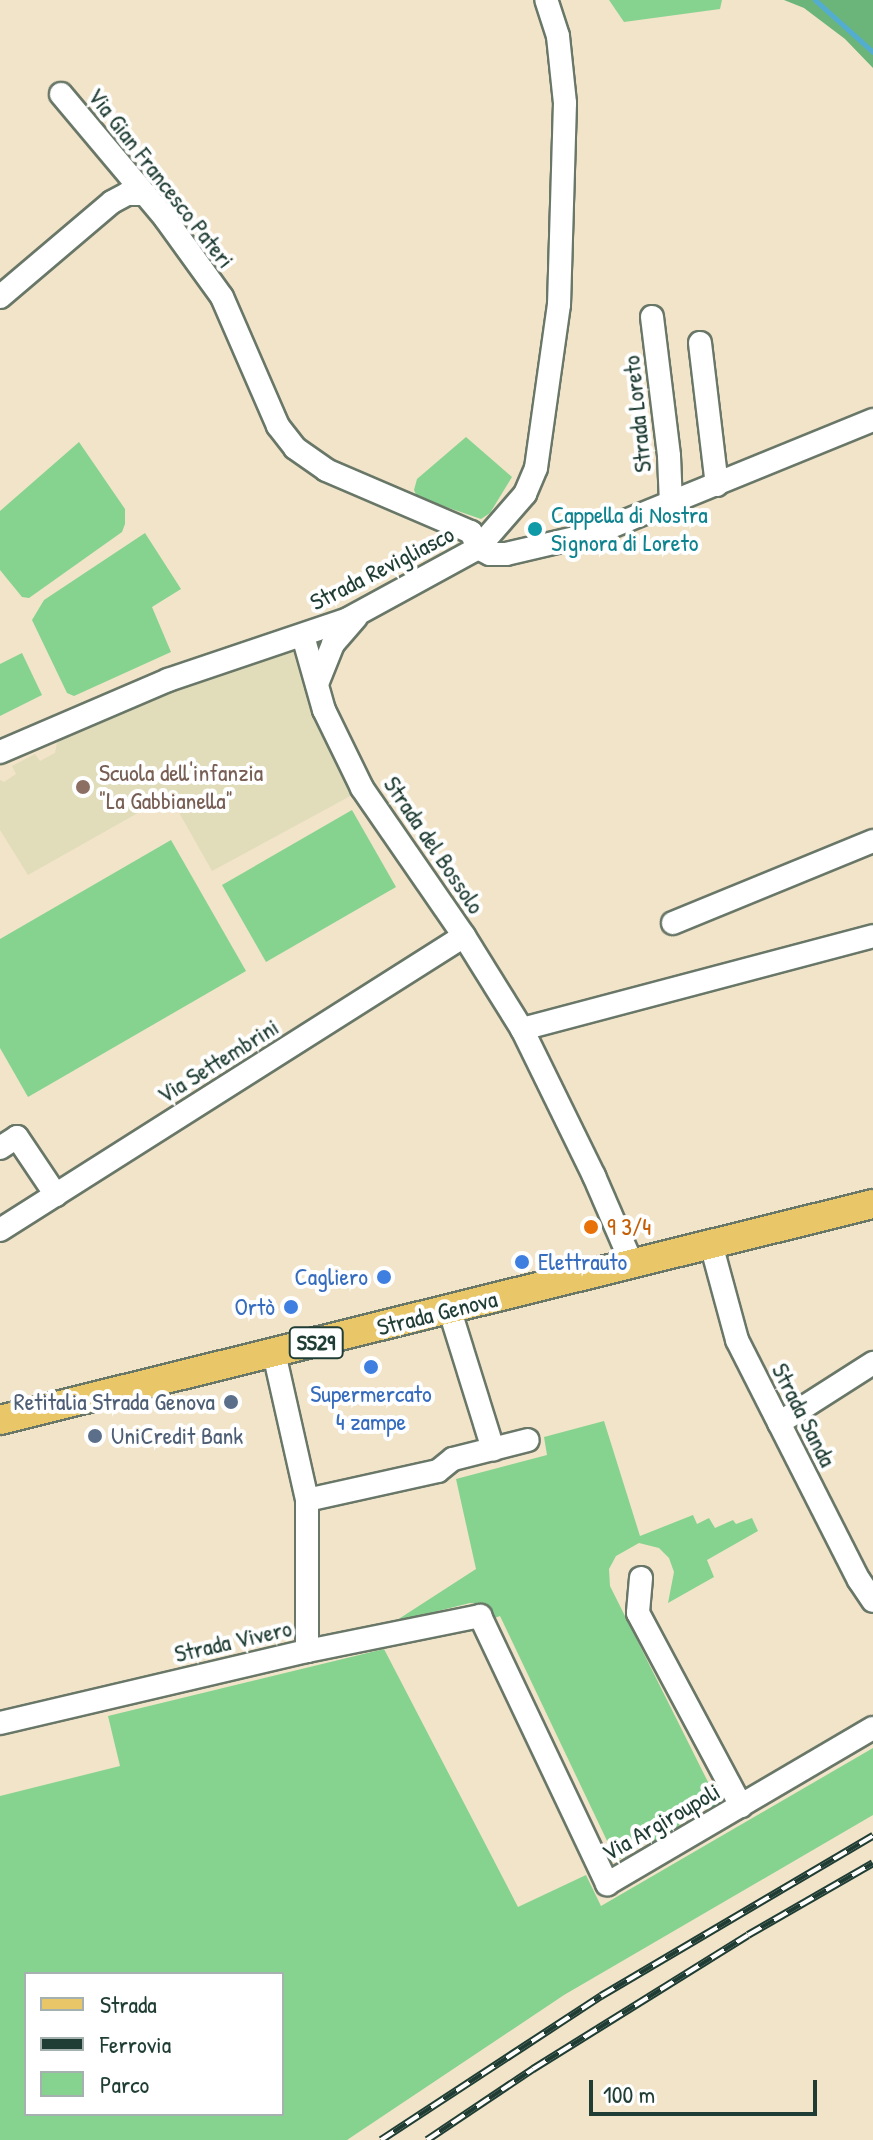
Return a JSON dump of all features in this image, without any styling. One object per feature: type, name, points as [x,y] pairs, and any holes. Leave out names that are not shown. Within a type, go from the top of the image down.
[{"type":"main road","name":"Strada Genova","points":[[0,1420],[873,1204]]},
{"type":"street","name":"Strada Revigliasco","points":[[0,752],[168,680],[303,636],[361,612],[478,548],[525,494],[536,468],[559,305],[565,103],[558,36],[546,0]]},
{"type":"street","name":"Via Gian Francesco Pateri","points":[[61,94],[145,194],[222,297],[278,426],[295,448],[326,470],[471,532],[478,548]]},
{"type":"street","points":[[0,297],[112,202],[127,194],[145,194]]},
{"type":"street","name":"Strada Loreto","points":[[652,317],[669,456],[671,504]]},
{"type":"street","points":[[700,343],[717,485]]},
{"type":"street","points":[[478,548],[490,554],[506,554],[596,533],[873,420]]},
{"type":"street","points":[[317,685],[333,644],[361,612]]},
{"type":"street","name":"Strada del Bossolo","points":[[303,636],[330,724],[362,788],[464,936],[522,1029],[632,1264]]},
{"type":"street","points":[[673,923],[873,841]]},
{"type":"street","name":"Via Settembrini","points":[[0,1230],[464,936]]},
{"type":"street","points":[[522,1029],[873,936]]},
{"type":"street","points":[[0,1148],[17,1137],[56,1195]]},
{"type":"street","name":"Strada Sanda","points":[[711,1244],[737,1340],[779,1423],[866,1575],[873,1601]]},
{"type":"street","points":[[450,1311],[493,1449]]},
{"type":"street","points":[[274,1353],[307,1500],[307,1651]]},
{"type":"street","points":[[779,1423],[873,1363]]},
{"type":"street","points":[[307,1500],[438,1471],[453,1459],[528,1440]]},
{"type":"street","points":[[641,1578],[638,1613],[741,1806]]},
{"type":"street","name":"Strada Vivero","points":[[0,1723],[307,1651],[480,1616]]},
{"type":"street","name":"Via Argiroupoli","points":[[480,1616],[607,1884],[873,1728]]},
{"type":"shaded area","points":[[294,644],[354,794],[212,871],[168,793],[161,803],[152,805],[28,875],[0,830],[0,780],[4,782],[16,774],[12,766],[35,754],[40,761],[55,753],[57,742],[153,695]]},
{"type":"green space","points":[[609,0],[722,0],[720,9],[624,22]]},
{"type":"green space","points":[[784,0],[873,0],[873,68],[845,39],[804,8]]},
{"type":"green space","points":[[466,437],[512,477],[490,513],[481,519],[417,497],[414,490],[417,479]]},
{"type":"green space","points":[[79,442],[125,509],[125,524],[122,532],[29,598],[22,597],[0,570],[0,511]]},
{"type":"green space","points":[[145,533],[181,589],[152,607],[171,652],[74,696],[67,693],[32,620],[44,600]]},
{"type":"green space","points":[[22,653],[42,695],[0,716],[0,664]]},
{"type":"green space","points":[[352,810],[396,887],[266,962],[222,885]]},
{"type":"green space","points":[[171,840],[246,971],[28,1097],[0,1048],[0,939]]},
{"type":"green space","points":[[604,1421],[640,1536],[693,1515],[697,1524],[709,1518],[715,1528],[733,1520],[736,1524],[752,1518],[758,1531],[707,1560],[714,1577],[668,1603],[674,1572],[669,1558],[659,1548],[639,1543],[616,1556],[609,1569],[610,1586],[710,1786],[722,1782],[727,1802],[714,1810],[705,1797],[675,1813],[681,1829],[654,1844],[647,1832],[623,1844],[626,1857],[608,1862],[601,1850],[609,1845],[500,1616],[492,1619],[484,1605],[470,1603],[394,1622],[476,1569],[456,1479],[547,1455],[544,1437]]},
{"type":"green space","points":[[384,1649],[518,1907],[586,1875],[601,1906],[873,1748],[873,1815],[564,1995],[347,2140],[0,2140],[0,1796],[120,1766],[108,1716]]},
{"type":"waterway","points":[[815,0],[873,52]]},
{"type":"railway","points":[[381,2140],[601,1996],[873,1836]]},
{"type":"railway","points":[[427,2140],[533,2069],[748,1935],[873,1863]]},
{"type":"place","name":"Cappella di Nostra Signora di Loreto","points":[[535,529]]},
{"type":"place","name":"Scuola dell'infanzia \"La Gabbianella\"","points":[[83,787]]},
{"type":"place","name":"9 3/4","points":[[591,1227]]},
{"type":"place","name":"Elettrauto","points":[[522,1262]]},
{"type":"place","name":"Cagliero","points":[[384,1277]]},
{"type":"place","name":"Ortò","points":[[291,1307]]},
{"type":"place","name":"Supermercato 4 zampe","points":[[371,1367]]},
{"type":"place","name":"Retitalia Strada Genova","points":[[231,1402]]},
{"type":"place","name":"UniCredit Bank","points":[[95,1436]]}]
